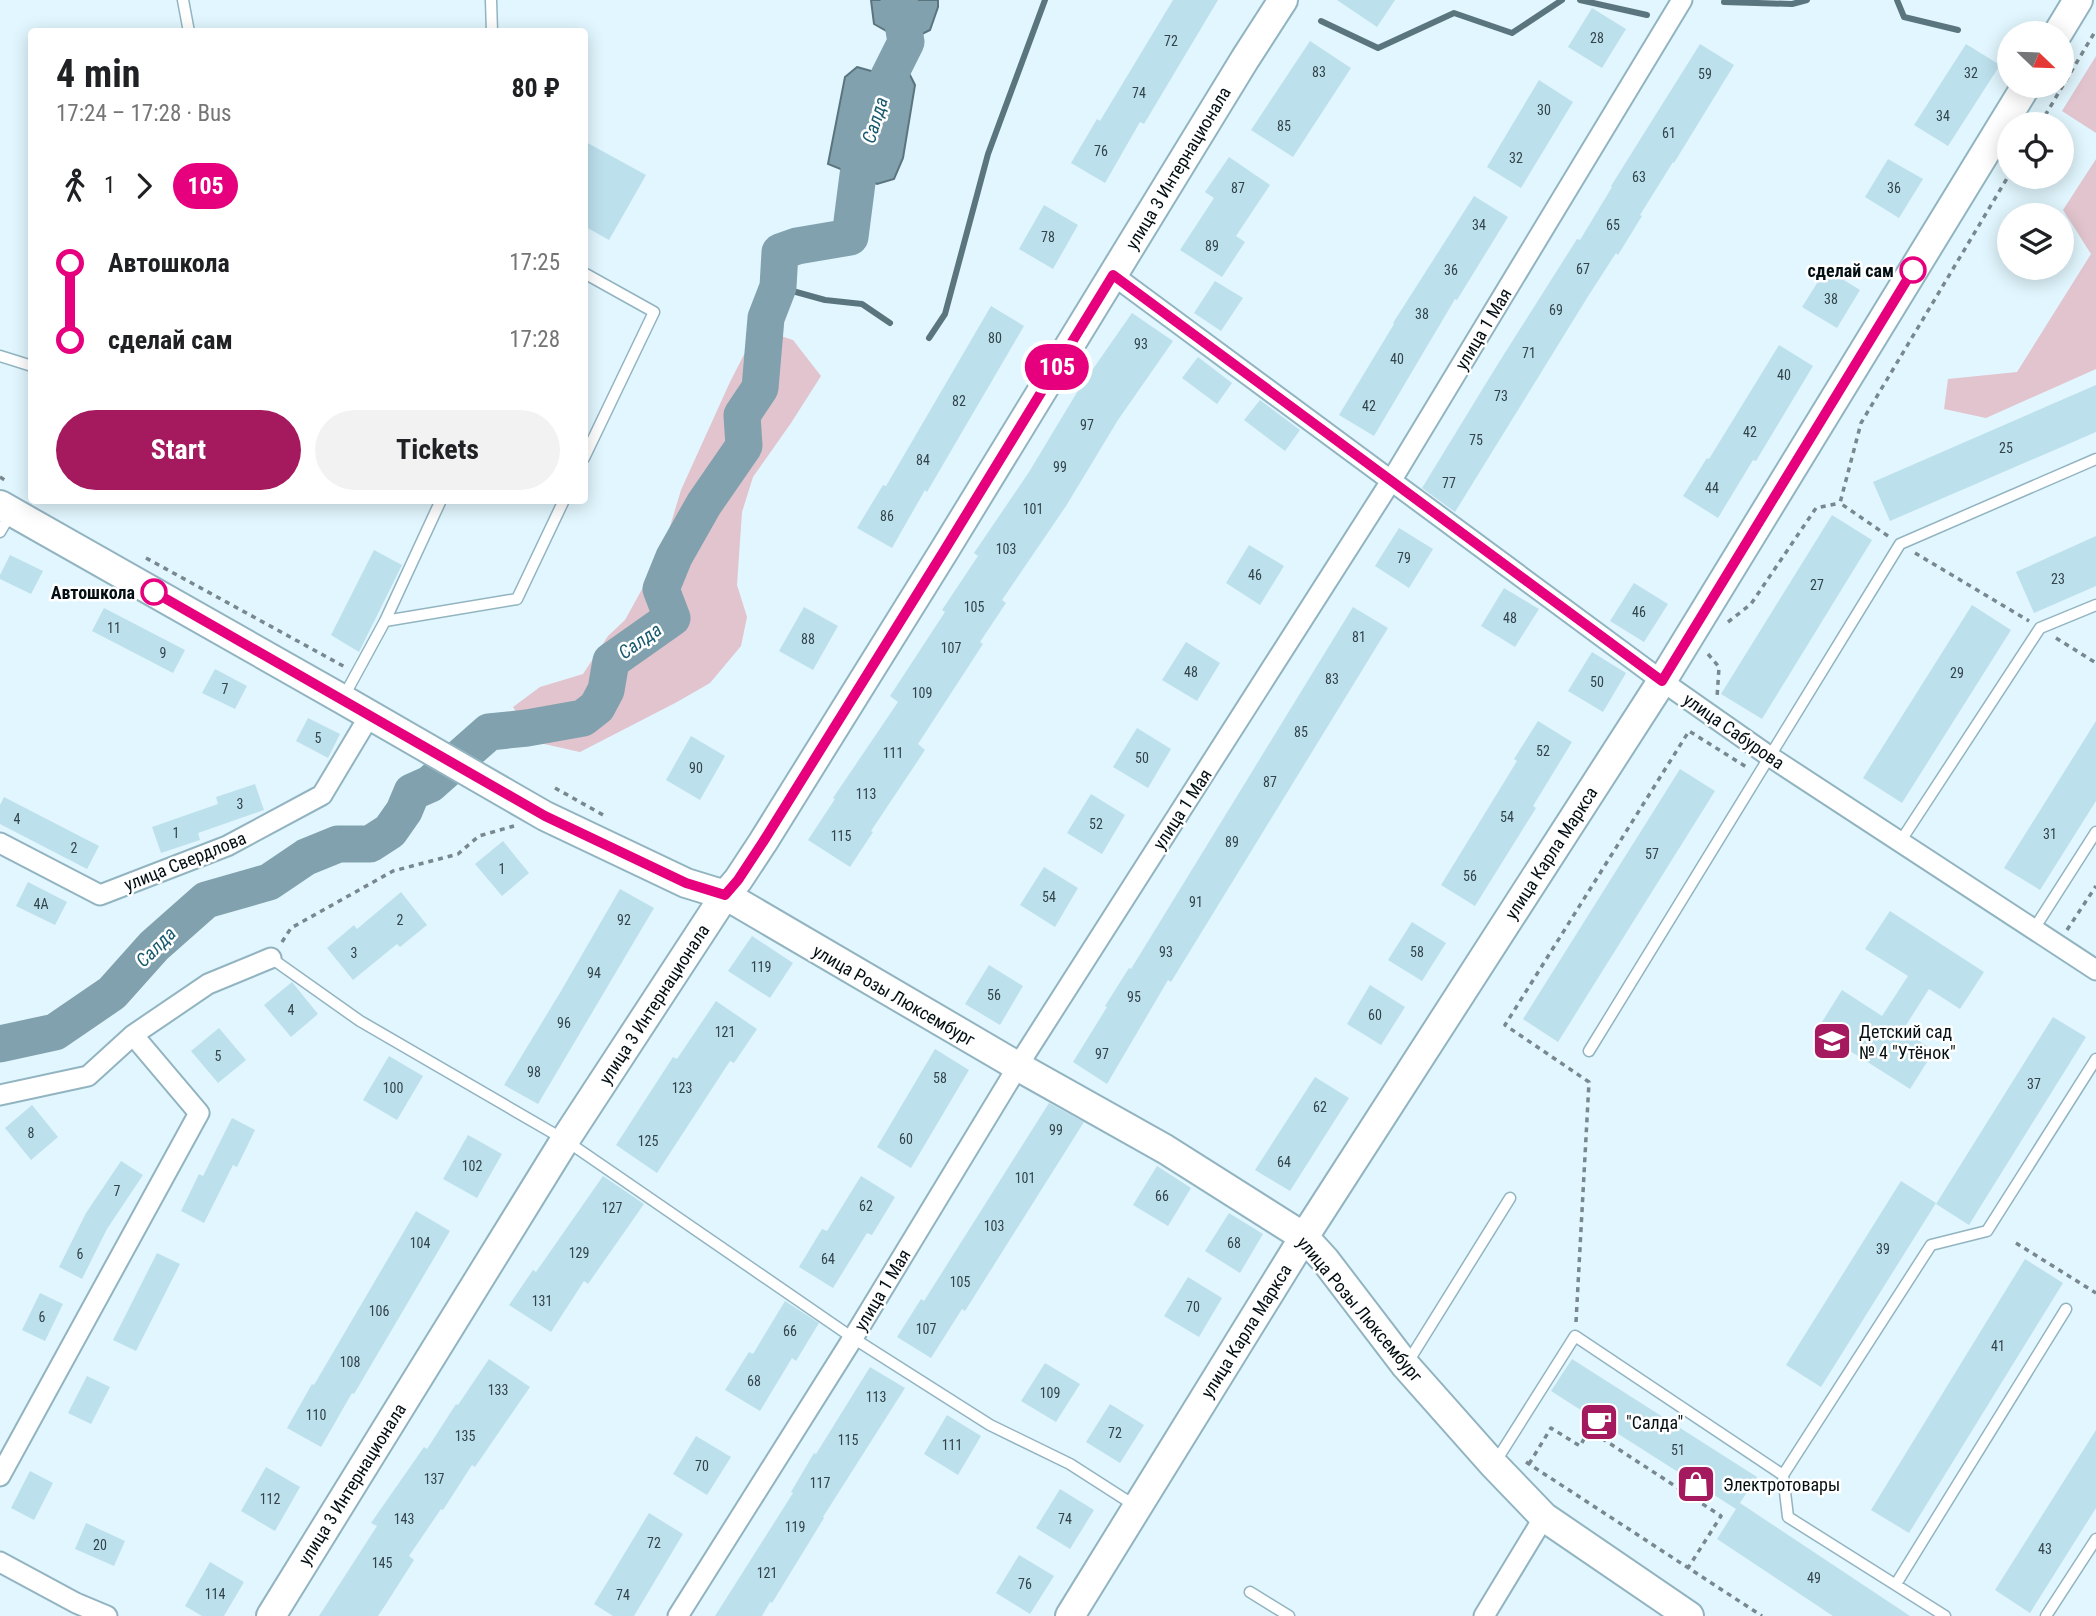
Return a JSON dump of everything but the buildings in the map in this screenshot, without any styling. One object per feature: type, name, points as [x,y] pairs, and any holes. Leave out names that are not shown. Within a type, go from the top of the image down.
[{"type":"street","name":"улица 3 Интернационала","points":[[271,1616],[565,1140],[770,830],[1283,0]]},
{"type":"street","name":"улица 1 Мая","points":[[678,1616],[853,1338],[1026,1053],[1391,481],[1682,0]]},
{"type":"street","points":[[2065,21],[2078,0]]},
{"type":"street","name":"улица Карла Маркса","points":[[1070,1616],[1304,1237],[1662,681],[2019,98]]},
{"type":"street","name":"улица Сабурова","points":[[1113,275],[1662,681],[1769,756],[2096,970]]},
{"type":"street","name":"улица Розы Люксембург","points":[[4,516],[342,699],[545,816],[686,883],[725,895],[1019,1067],[1166,1149],[1304,1237],[1325,1260],[1406,1366],[1499,1456],[1544,1517],[1689,1616]]},
{"type":"street","name":"улица Свердлова","points":[[0,843],[100,895],[228,846],[322,795],[370,715]]},
{"type":"street","points":[[0,1095],[88,1076],[133,1035],[208,984],[271,958]]},
{"type":"street","points":[[0,1476],[199,1113],[133,1035]]},
{"type":"street","points":[[1484,1616],[1544,1517]]},
{"type":"street","points":[[0,1562],[76,1603],[107,1616]]},
{"type":"lane","points":[[183,0],[188,28]]},
{"type":"lane","points":[[491,0],[492,28]]},
{"type":"lane","points":[[588,275],[654,312],[588,450]]},
{"type":"lane","points":[[0,356],[28,365]]},
{"type":"lane","points":[[1589,1051],[1900,544],[2096,459]]},
{"type":"lane","points":[[342,699],[385,621],[439,504]]},
{"type":"lane","points":[[385,621],[517,599],[562,504]]},
{"type":"lane","points":[[1900,842],[2040,628],[2096,605]]},
{"type":"lane","points":[[2034,929],[2096,832]]},
{"type":"lane","points":[[271,958],[360,1021],[565,1140],[853,1338],[990,1425],[1070,1464],[1137,1507]]},
{"type":"lane","points":[[1945,1616],[1788,1517],[1783,1475],[1931,1245],[1987,1231],[2096,1059]]},
{"type":"lane","points":[[1406,1366],[1510,1198]]},
{"type":"lane","points":[[1895,1584],[2066,1309]]},
{"type":"lane","points":[[1499,1456],[1575,1336],[1783,1475]]},
{"type":"lane","points":[[2046,1616],[2096,1539]]},
{"type":"lane","points":[[1250,1592],[1289,1616]]},
{"type":"path","points":[[2046,112],[2096,30]]},
{"type":"path","points":[[1840,503],[1861,423],[2001,189]]},
{"type":"path","points":[[1720,629],[1751,604],[1816,508],[1840,503],[1900,544],[2096,663]]},
{"type":"path","points":[[139,554],[356,674]]},
{"type":"path","points":[[1575,1336],[1589,1082],[1505,1025],[1689,731],[1758,775]]},
{"type":"path","points":[[271,958],[291,929],[393,871],[458,854],[479,836],[545,816]]},
{"type":"path","points":[[2066,932],[2096,886]]},
{"type":"path","points":[[2016,1243],[2096,1293]]},
{"type":"path","points":[[1529,1464],[1551,1429],[1580,1446],[1589,1430],[1721,1516],[1688,1568]]},
{"type":"path","points":[[1499,1456],[1529,1464],[1762,1616]]},
{"type":"shaded area","points":[[2096,56],[2096,133],[2074,119],[2074,112],[2062,111],[2070,98],[2074,98],[2074,92]]},
{"type":"shaded area","points":[[2096,159],[2096,369],[1986,418],[1944,409],[1948,379],[2017,372],[2091,254],[2074,227],[2074,203],[2068,203]]},
{"type":"shaded area","points":[[765,331],[793,340],[821,376],[753,477],[742,512],[737,585],[747,617],[741,646],[710,683],[580,752],[544,744],[527,728],[513,707],[540,687],[583,674],[608,636],[625,620],[662,553],[681,490],[730,382],[755,333]]},
{"type":"water","points":[[871,0],[938,0],[938,7],[930,30],[906,42],[874,24]]},
{"type":"water","points":[[857,67],[889,76],[909,73],[915,85],[903,158],[894,179],[877,184],[828,164],[845,77]]},
{"type":"waterway","name":"Салда","points":[[0,1044],[55,1032],[112,993],[154,946],[206,900],[269,882],[306,857],[338,844],[370,844],[390,831],[404,811],[412,792],[430,784],[489,732],[583,718],[597,707],[606,690],[611,661],[672,618],[661,589],[674,557],[704,504],[744,446],[742,415],[760,388],[766,318],[778,287],[780,252],[797,246],[850,237],[858,175],[889,76],[906,42],[899,0]]},
{"type":"waterway","points":[[929,338],[945,314],[988,154],[1045,0]]},
{"type":"waterway","points":[[1321,21],[1378,48],[1454,13],[1512,33],[1562,0]]},
{"type":"waterway","points":[[1580,0],[1647,15]]},
{"type":"waterway","points":[[1724,2],[1792,4],[1807,0]]},
{"type":"waterway","points":[[1897,0],[1904,17],[1958,30]]},
{"type":"waterway","points":[[778,287],[825,300],[862,304],[890,323]]},
{"type":"bus line","name":"105","points":[[154,592],[545,816],[686,883],[725,895],[763,842],[1113,275],[1662,681],[1913,270]]},
{"type":"place","name":"сделай сам","points":[[1913,270]]},
{"type":"place","name":"Автошкола","points":[[154,592]]},
{"type":"place","name":"Детский сад № 4 \"Утёнок\"","points":[[1832,1041]]},
{"type":"place","name":"\"Салда\"","points":[[1599,1422]]},
{"type":"place","name":"Электротовары","points":[[1696,1484]]}]
